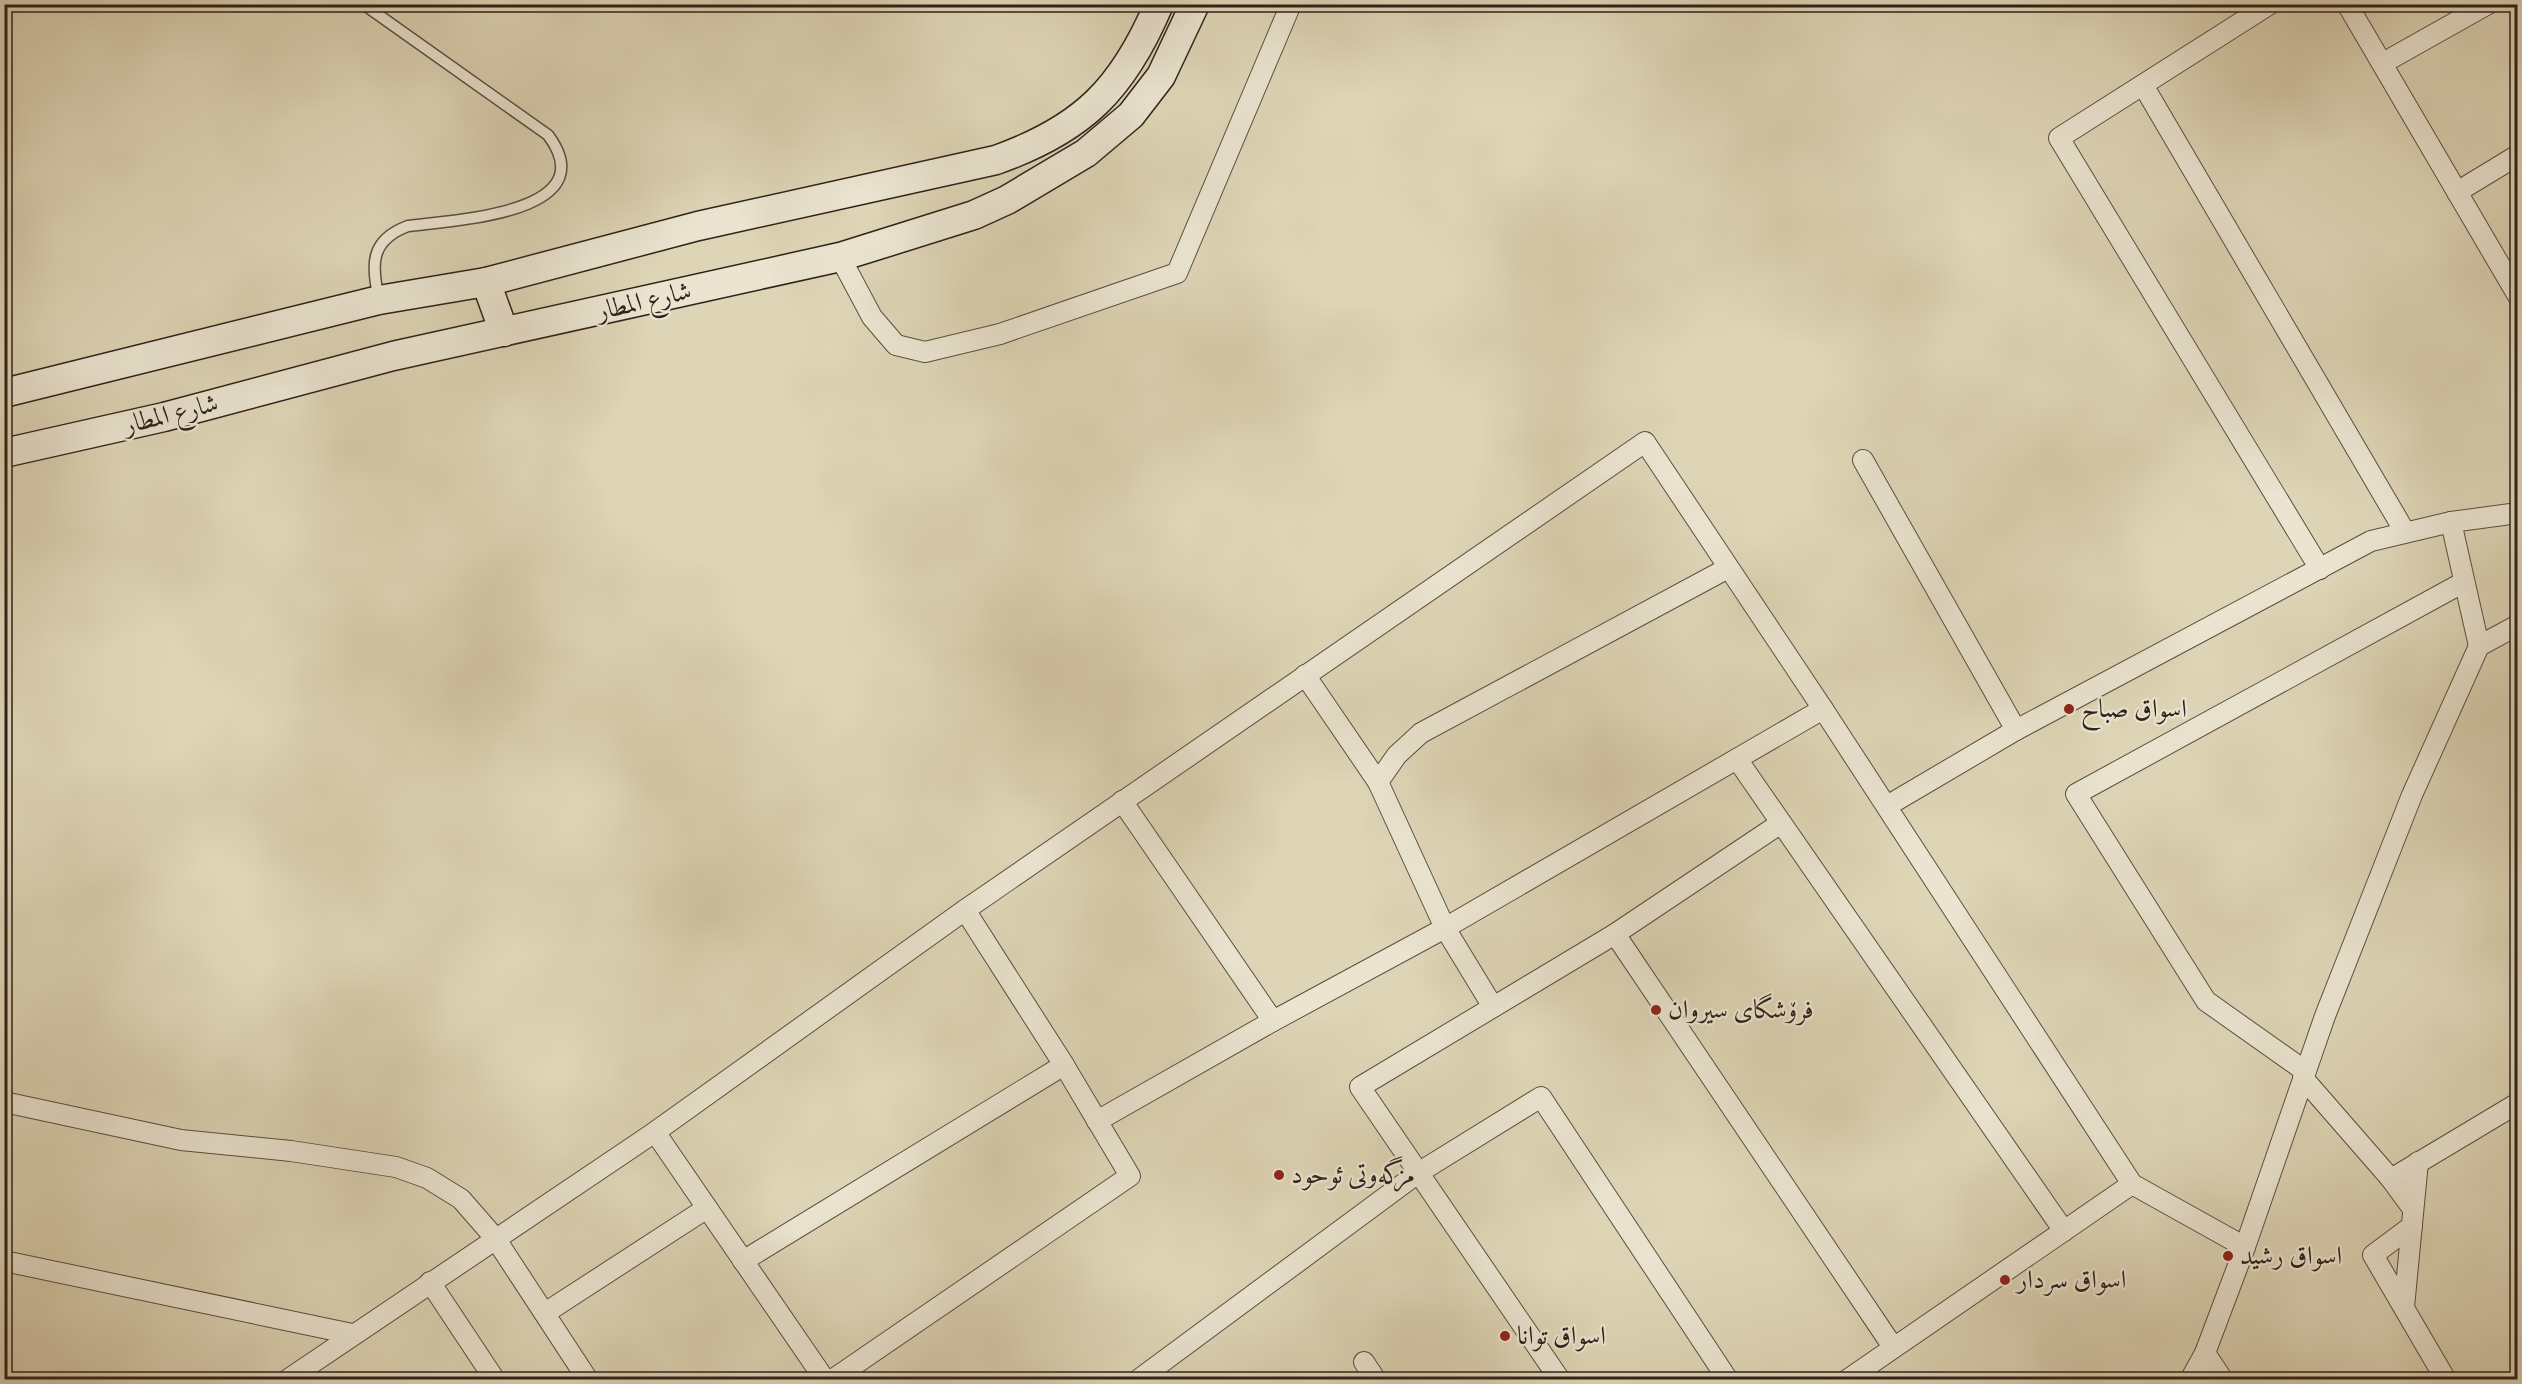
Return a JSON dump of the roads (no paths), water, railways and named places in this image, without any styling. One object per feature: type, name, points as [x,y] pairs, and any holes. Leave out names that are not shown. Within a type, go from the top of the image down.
[{"type":"main road","points":[[4,393],[379,300],[486,282],[698,226],[822,197],[958,170],[1029,148],[1072,123],[1103,96],[1135,55],[1158,4]]},
{"type":"main road","name":"شارع المطار","points":[[4,453],[164,417],[393,356],[840,257],[974,215],[1007,200],[1086,153],[1131,116],[1152,90],[1171,59],[1195,4]]},
{"type":"main road","points":[[486,282],[504,332]]},
{"type":"street","points":[[840,257],[872,317],[896,345],[925,352],[1000,334],[1177,273],[1291,4]]},
{"type":"street","points":[[2270,4],[2059,138],[2320,569]]},
{"type":"street","points":[[2347,4],[2384,63],[2517,296]]},
{"type":"street","points":[[2384,63],[2488,4]]},
{"type":"street","points":[[2143,85],[2405,532]]},
{"type":"street","points":[[2457,192],[2517,155]]},
{"type":"street","points":[[287,1380],[654,1132],[965,910],[1645,442],[1887,806],[2132,1184],[2245,1247]]},
{"type":"street","points":[[1863,460],[2016,730]]},
{"type":"street","points":[[1887,806],[2016,730],[2370,541],[2451,522],[2517,513]]},
{"type":"street","points":[[2451,522],[2479,646]]},
{"type":"street","points":[[1378,782],[1397,755],[1421,733],[1728,568]]},
{"type":"street","points":[[2413,1217],[2391,1179],[2304,1075],[2206,1000],[2076,794],[2464,582]]},
{"type":"street","points":[[2190,1380],[2205,1353],[2245,1247],[2304,1075],[2412,795],[2479,646],[2517,625]]},
{"type":"street","points":[[1305,675],[1378,782],[1445,928],[1493,1007]]},
{"type":"street","points":[[1097,1121],[1445,928],[1823,709]]},
{"type":"street","points":[[1737,759],[2064,1231]]},
{"type":"street","points":[[1122,801],[1273,1022]]},
{"type":"street","points":[[1560,1380],[1360,1087],[1615,934],[1781,823]]},
{"type":"street","points":[[832,1380],[1130,1176],[1064,1065],[965,910]]},
{"type":"street","points":[[1615,934],[1893,1347]]},
{"type":"street","points":[[743,1261],[1064,1065]]},
{"type":"street","points":[[1138,1380],[1418,1173],[1541,1097],[1728,1380]]},
{"type":"street","points":[[4,1102],[181,1140],[291,1151],[396,1167],[427,1178],[461,1199],[495,1238],[588,1380]]},
{"type":"street","points":[[2391,1179],[2517,1103]]},
{"type":"street","points":[[654,1132],[825,1380]]},
{"type":"street","points":[[2404,1307],[2418,1162]]},
{"type":"street","points":[[1847,1380],[2132,1184]]},
{"type":"street","points":[[545,1312],[707,1208]]},
{"type":"street","points":[[2413,1217],[2373,1255],[2446,1380]]},
{"type":"street","points":[[4,1261],[352,1334]]},
{"type":"street","points":[[430,1282],[495,1380]]},
{"type":"street","points":[[2205,1353],[2223,1380]]},
{"type":"street","points":[[1364,1362],[1376,1380]]},
{"type":"lane","points":[[363,4],[548,135],[561,159],[558,181],[538,201],[513,210],[408,226],[396,231],[383,241],[376,253],[373,266],[379,300]]},
{"type":"place","name":"اسواق صباح","points":[[2069,709]]},
{"type":"place","name":"فرۆشگای سیروان","points":[[1656,1010]]},
{"type":"place","name":"مزگەوتی ئوحود","points":[[1279,1175]]},
{"type":"place","name":"اسواق رشيد","points":[[2228,1256]]},
{"type":"place","name":"اسواق سردار","points":[[2005,1280]]},
{"type":"place","name":"اسواق توانا","points":[[1505,1336]]}]
